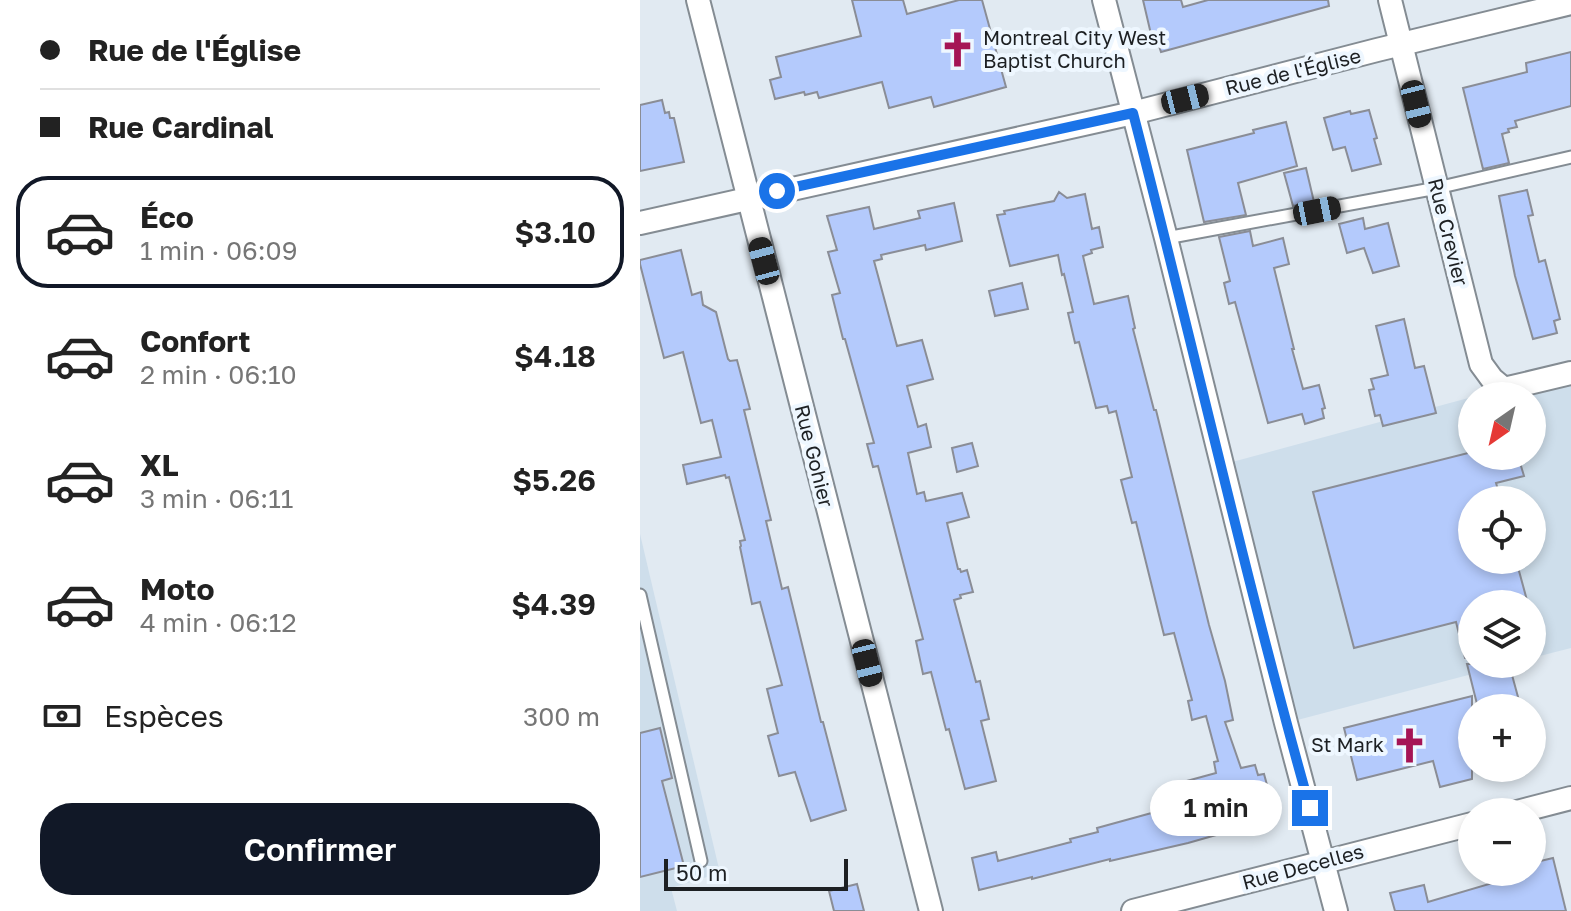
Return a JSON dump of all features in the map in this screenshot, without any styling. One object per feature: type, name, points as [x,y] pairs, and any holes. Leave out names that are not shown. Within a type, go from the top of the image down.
[{"type":"street","name":"Rue Gohier","points":[[698,0],[931,911]]},
{"type":"street","points":[[1104,0],[1336,911]]},
{"type":"street","name":"Rue Crevier","points":[[1390,0],[1481,364],[1504,389],[1571,373]]},
{"type":"street","name":"Rue de l'Église","points":[[640,223],[1133,113],[1571,3]]},
{"type":"street","points":[[1546,804],[1571,798]]},
{"type":"street","name":"Rue Decelles","points":[[1133,911],[1458,828]]},
{"type":"lane","points":[[1166,238],[1437,188],[1571,157]]},
{"type":"lane","points":[[640,595],[701,861]]},
{"type":"shaded area","points":[[1571,373],[1571,648],[1546,654],[1546,590],[1458,590],[1458,678],[1286,723],[1221,465],[1458,401],[1458,470],[1546,470],[1546,382],[1534,382]]},
{"type":"shaded area","points":[[640,534],[720,873],[671,888],[677,911],[640,911]]},
{"type":"building","points":[[852,0],[903,0],[907,14],[959,0],[982,0],[1006,87],[934,107],[931,97],[889,108],[882,82],[819,98],[817,92],[805,95],[804,92],[775,99],[770,80],[781,77],[776,57],[861,36]]},
{"type":"building","points":[[1143,0],[1181,0],[1183,7],[1208,0],[1328,0],[1329,6],[1161,52],[1159,46],[1154,47]]},
{"type":"building","points":[[1571,52],[1571,106],[1515,121],[1517,127],[1502,134],[1509,163],[1483,169],[1463,88],[1527,72],[1526,63]]},
{"type":"building","points":[[662,100],[665,113],[669,112],[670,118],[674,118],[684,162],[640,171],[640,105]]},
{"type":"building","points":[[1369,110],[1381,164],[1352,171],[1345,147],[1333,150],[1324,118]]},
{"type":"building","points":[[1286,122],[1297,166],[1238,183],[1246,215],[1204,222],[1187,150]]},
{"type":"building","points":[[1306,168],[1314,202],[1293,206],[1284,173]]},
{"type":"building","points":[[1527,190],[1533,215],[1528,216],[1539,262],[1545,260],[1560,319],[1554,321],[1557,333],[1533,339],[1515,276],[1499,196]]},
{"type":"building","points":[[1059,192],[1067,198],[1085,194],[1092,229],[1099,227],[1103,247],[1083,256],[1094,304],[1128,296],[1133,329],[1225,681],[1233,720],[1225,722],[1241,768],[1255,765],[1258,775],[1264,774],[1276,818],[1188,843],[979,890],[972,858],[996,852],[998,861],[1071,842],[1070,839],[1098,832],[1097,828],[1177,806],[1172,785],[1216,773],[1214,762],[1218,761],[1206,716],[1192,720],[1188,701],[1192,700],[1174,633],[1164,635],[1136,522],[1132,523],[1121,480],[1132,477],[1116,411],[1109,413],[1107,406],[1096,408],[1079,342],[1075,343],[1068,313],[1073,312],[1058,255],[1010,266],[997,215],[1054,201]]},
{"type":"building","points":[[954,203],[962,241],[926,250],[925,245],[881,255],[882,259],[874,261],[897,346],[922,340],[933,379],[907,386],[918,427],[926,424],[931,447],[908,453],[917,494],[924,492],[926,501],[962,493],[969,517],[947,523],[958,569],[961,572],[967,570],[973,592],[954,600],[989,719],[981,721],[996,781],[965,789],[931,672],[923,674],[916,641],[923,639],[878,466],[873,467],[867,444],[874,443],[832,295],[840,293],[828,252],[837,250],[827,216],[869,207],[874,229],[920,218],[918,211]]},
{"type":"building","points":[[1363,218],[1365,229],[1388,223],[1399,266],[1373,273],[1364,248],[1347,253],[1339,224]]},
{"type":"building","points":[[1250,231],[1253,246],[1283,238],[1289,264],[1274,268],[1292,349],[1303,389],[1319,385],[1325,408],[1322,409],[1324,418],[1305,424],[1302,414],[1268,423],[1235,302],[1229,304],[1224,283],[1230,281],[1219,237]]},
{"type":"building","points":[[681,250],[692,295],[701,292],[703,305],[716,312],[728,359],[737,360],[750,409],[744,410],[771,520],[766,521],[782,589],[788,587],[846,810],[811,821],[795,772],[779,776],[768,736],[778,733],[767,689],[782,685],[760,602],[752,604],[740,547],[740,541],[745,540],[729,477],[725,475],[687,484],[683,465],[721,457],[712,420],[701,423],[683,352],[664,358],[640,264],[640,260]]},
{"type":"building","points":[[1022,283],[1028,309],[995,316],[989,291]]},
{"type":"building","points":[[1404,319],[1415,368],[1424,366],[1436,413],[1383,426],[1380,415],[1375,416],[1369,390],[1374,389],[1371,379],[1388,375],[1376,326]]},
{"type":"building","points":[[972,443],[978,466],[957,472],[952,448]]},
{"type":"building","points":[[1458,456],[1458,470],[1522,470],[1524,476],[1496,483],[1497,486],[1458,486],[1458,574],[1520,574],[1524,590],[1458,590],[1458,630],[1456,622],[1354,648],[1313,492]]},
{"type":"building","points":[[1470,678],[1513,678],[1517,694],[1474,694]]},
{"type":"building","name":"St Mark","points":[[1458,700],[1460,782],[1440,787],[1433,761],[1357,780],[1344,728]]},
{"type":"building","points":[[660,728],[672,778],[662,781],[684,866],[640,877],[640,733]]},
{"type":"building","points":[[1553,858],[1566,911],[1395,911],[1390,893],[1424,885],[1428,902],[1483,886],[1546,886],[1546,860]]},
{"type":"building","points":[[857,884],[864,911],[834,911],[829,891]]},
{"type":"place","name":"Montreal City West Baptist Church","points":[[957,50]]},
{"type":"place","name":"St Mark","points":[[1410,745]]},
{"type":"route","points":[[777,191],[1133,113],[1310,808]]}]
